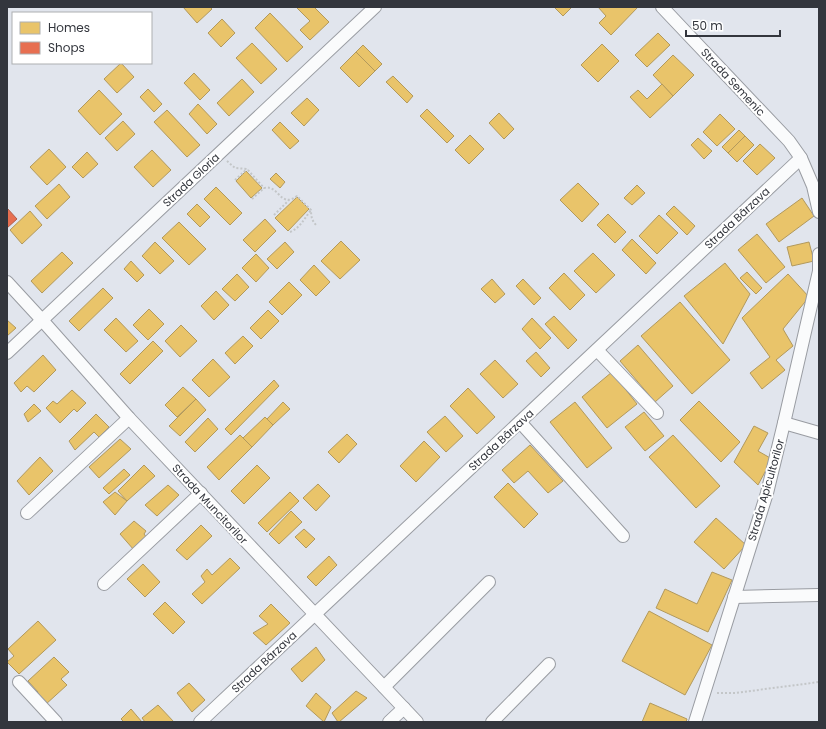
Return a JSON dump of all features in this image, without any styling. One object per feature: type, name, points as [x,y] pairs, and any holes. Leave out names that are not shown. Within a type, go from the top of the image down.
[{"type":"street","name":"Strada Gloria","points":[[7,353],[375,7]]},
{"type":"street","name":"Strada Semenic","points":[[668,9],[789,141],[801,158]]},
{"type":"street","points":[[801,158],[813,186],[819,212]]},
{"type":"street","name":"Strada Bârzava","points":[[200,722],[801,158]]},
{"type":"street","name":"Strada Apicultorilor","points":[[695,722],[766,494],[819,271],[819,254]]},
{"type":"street","name":"Strada Muncitorilor","points":[[7,282],[129,418],[417,722]]},
{"type":"street","points":[[597,350],[657,413]]},
{"type":"street","points":[[27,513],[129,418]]},
{"type":"street","points":[[520,422],[623,536]]},
{"type":"street","points":[[784,423],[819,434]]},
{"type":"street","points":[[104,584],[201,493]]},
{"type":"street","points":[[384,687],[489,582]]},
{"type":"street","points":[[734,597],[819,595]]},
{"type":"street","points":[[492,722],[549,664]]},
{"type":"street","points":[[19,682],[56,722]]},
{"type":"street","points":[[389,722],[404,708]]},
{"type":"path","points":[[219,153],[235,168],[247,169],[264,188]]},
{"type":"path","points":[[235,180],[247,169]]},
{"type":"path","points":[[252,199],[264,188],[268,187],[284,199],[289,200]]},
{"type":"path","points":[[274,215],[289,200],[297,196],[311,210],[311,216],[317,226]]},
{"type":"path","points":[[290,232],[296,230],[300,226],[311,210]]},
{"type":"path","points":[[704,693],[735,693],[819,682]]},
{"type":"building: Homes","points":[[183,7],[210,7],[212,9],[197,23]]},
{"type":"building: Homes","points":[[296,7],[314,7],[329,22],[310,40],[300,30],[310,21]]},
{"type":"building: Homes","points":[[554,7],[572,7],[563,16]]},
{"type":"building: Homes","points":[[598,7],[638,7],[611,35],[599,23],[606,16]]},
{"type":"building: Homes","points":[[270,13],[303,47],[287,62],[255,28]]},
{"type":"building: Homes","points":[[222,19],[235,33],[221,47],[208,33]]},
{"type":"building: Homes","points":[[658,33],[670,45],[647,67],[635,55]]},
{"type":"building: Homes","points":[[252,43],[277,69],[261,84],[236,58]]},
{"type":"building: Homes","points":[[602,44],[619,61],[598,82],[581,65]]},
{"type":"building: Homes","points":[[363,45],[382,64],[375,71],[356,52]]},
{"type":"building: Homes","points":[[356,52],[375,71],[359,87],[340,68]]},
{"type":"building: Homes","points":[[673,55],[694,75],[673,96],[653,75]]},
{"type":"building: Homes","points":[[120,64],[122,64],[134,77],[117,93],[104,79]]},
{"type":"building: Homes","points":[[194,73],[210,90],[200,100],[184,83]]},
{"type":"building: Homes","points":[[393,76],[413,96],[407,103],[386,82]]},
{"type":"building: Homes","points":[[242,79],[254,92],[229,116],[217,103]]},
{"type":"building: Homes","points":[[662,84],[673,96],[650,118],[630,97],[638,90],[647,99]]},
{"type":"building: Homes","points":[[148,89],[162,104],[154,112],[140,97]]},
{"type":"building: Homes","points":[[99,90],[122,114],[100,135],[78,111]]},
{"type":"building: Homes","points":[[307,98],[319,110],[304,126],[291,113]]},
{"type":"building: Homes","points":[[198,104],[217,124],[207,134],[189,114]]},
{"type":"building: Homes","points":[[427,109],[454,136],[447,143],[420,116]]},
{"type":"building: Homes","points":[[167,110],[200,145],[187,157],[154,122]]},
{"type":"building: Homes","points":[[499,113],[514,129],[504,139],[489,123]]},
{"type":"building: Homes","points":[[720,114],[735,129],[717,146],[703,132]]},
{"type":"building: Homes","points":[[123,121],[135,134],[117,151],[105,138]]},
{"type":"building: Homes","points":[[280,122],[299,141],[290,149],[272,130]]},
{"type":"building: Homes","points":[[739,130],[745,136],[728,153],[722,147]]},
{"type":"building: Homes","points":[[470,135],[484,149],[469,164],[455,150]]},
{"type":"building: Homes","points":[[745,136],[754,145],[737,162],[728,153]]},
{"type":"building: Homes","points":[[698,138],[712,151],[704,159],[691,145]]},
{"type":"building: Homes","points":[[760,144],[775,158],[757,175],[743,161]]},
{"type":"building: Homes","points":[[49,149],[66,167],[47,185],[30,167]]},
{"type":"building: Homes","points":[[152,150],[171,170],[153,187],[134,167]]},
{"type":"building: Homes","points":[[87,152],[98,164],[83,178],[72,167]]},
{"type":"building: Homes","points":[[246,171],[262,188],[251,198],[236,181]]},
{"type":"building: Homes","points":[[276,173],[285,182],[280,188],[270,179]]},
{"type":"building: Homes","points":[[578,183],[599,204],[582,222],[560,200]]},
{"type":"building: Homes","points":[[59,184],[70,197],[47,219],[35,206]]},
{"type":"building: Homes","points":[[637,185],[645,193],[632,205],[624,198]]},
{"type":"building: Homes","points":[[216,187],[242,213],[230,225],[204,199]]},
{"type":"building: Homes","points":[[297,197],[309,209],[288,231],[275,218]]},
{"type":"building: Homes","points":[[802,198],[814,216],[779,242],[766,224]]},
{"type":"building: Homes","points":[[197,204],[210,217],[200,227],[187,214]]},
{"type":"building: Homes","points":[[674,206],[695,226],[687,235],[666,214]]},
{"type":"building: Homes","points":[[30,211],[42,225],[22,244],[10,230]]},
{"type":"building: Homes","points":[[608,214],[626,232],[615,243],[597,225]]},
{"type":"building: Homes","points":[[659,215],[678,233],[657,254],[639,236]]},
{"type":"building: Homes","points":[[265,219],[276,231],[255,252],[243,240]]},
{"type":"building: Homes","points":[[179,222],[206,249],[189,265],[162,238]]},
{"type":"building: Homes","points":[[757,234],[785,267],[766,283],[738,250]]},
{"type":"building: Homes","points":[[632,239],[656,263],[646,274],[622,250]]},
{"type":"building: Homes","points":[[341,241],[360,260],[340,279],[321,261]]},
{"type":"building: Homes","points":[[155,242],[174,261],[160,274],[142,256]]},
{"type":"building: Homes","points":[[285,242],[294,252],[277,269],[267,259]]},
{"type":"building: Homes","points":[[809,242],[814,261],[792,266],[787,247]]},
{"type":"building: Homes","points":[[62,252],[73,263],[42,293],[31,281]]},
{"type":"building: Homes","points":[[593,253],[615,275],[596,293],[574,271]]},
{"type":"building: Homes","points":[[256,254],[269,268],[256,282],[242,268]]},
{"type":"building: Homes","points":[[131,261],[144,275],[137,282],[124,269]]},
{"type":"building: Homes","points":[[725,263],[750,294],[723,344],[684,296]]},
{"type":"building: Homes","points":[[314,265],[330,282],[316,296],[300,280]]},
{"type":"building: Homes","points":[[747,272],[762,288],[756,294],[740,278]]},
{"type":"building: Homes","points":[[564,273],[585,295],[570,310],[549,288]]},
{"type":"building: Homes","points":[[237,274],[249,287],[235,301],[222,289]]},
{"type":"building: Homes","points":[[788,274],[809,297],[783,329],[793,346],[776,360],[785,370],[762,389],[750,373],[770,357],[742,318]]},
{"type":"building: Homes","points":[[492,279],[505,294],[495,303],[481,289]]},
{"type":"building: Homes","points":[[523,279],[541,298],[534,305],[516,286]]},
{"type":"building: Homes","points":[[289,282],[302,295],[282,315],[269,302]]},
{"type":"building: Homes","points":[[103,288],[113,298],[79,331],[69,321]]},
{"type":"building: Homes","points":[[216,291],[229,305],[214,320],[201,306]]},
{"type":"building: Homes","points":[[680,302],[730,360],[692,394],[641,336]]},
{"type":"building: Homes","points":[[149,309],[164,324],[148,340],[133,325]]},
{"type":"building: Homes","points":[[268,310],[279,321],[261,339],[250,328]]},
{"type":"building: Homes","points":[[554,316],[577,340],[568,349],[545,324]]},
{"type":"building: Homes","points":[[116,318],[138,341],[126,352],[104,330]]},
{"type":"building: Homes","points":[[532,318],[551,338],[540,349],[522,329]]},
{"type":"building: Homes","points":[[7,320],[16,328],[7,336]]},
{"type":"building: Homes","points":[[181,325],[197,341],[180,357],[165,341]]},
{"type":"building: Homes","points":[[243,336],[253,346],[235,364],[225,353]]},
{"type":"building: Homes","points":[[153,341],[163,351],[130,384],[120,374]]},
{"type":"building: Homes","points":[[638,345],[673,386],[655,402],[620,361]]},
{"type":"building: Homes","points":[[536,352],[550,368],[541,377],[526,361]]},
{"type":"building: Homes","points":[[43,355],[56,370],[34,392],[27,386],[21,392],[14,383]]},
{"type":"building: Homes","points":[[213,359],[230,377],[209,397],[192,380]]},
{"type":"building: Homes","points":[[495,360],[518,384],[503,398],[480,374]]},
{"type":"building: Homes","points":[[612,372],[637,404],[607,428],[582,397]]},
{"type":"building: Homes","points":[[274,380],[279,386],[231,435],[225,429]]},
{"type":"building: Homes","points":[[183,387],[196,399],[177,417],[165,405]]},
{"type":"building: Homes","points":[[468,388],[495,417],[477,434],[450,406]]},
{"type":"building: Homes","points":[[72,390],[86,403],[77,412],[74,409],[60,423],[46,408],[53,401],[57,404]]},
{"type":"building: Homes","points":[[196,399],[206,410],[180,436],[169,426]]},
{"type":"building: Homes","points":[[699,401],[740,442],[721,462],[680,420]]},
{"type":"building: Homes","points":[[283,402],[290,409],[273,425],[267,419]]},
{"type":"building: Homes","points":[[575,402],[612,448],[587,468],[550,422]]},
{"type":"building: Homes","points":[[34,404],[41,411],[28,422],[24,414]]},
{"type":"building: Homes","points":[[644,412],[664,436],[645,451],[625,427]]},
{"type":"building: Homes","points":[[96,414],[109,427],[99,437],[94,432],[75,450],[69,441]]},
{"type":"building: Homes","points":[[445,416],[463,436],[446,452],[427,432]]},
{"type":"building: Homes","points":[[265,417],[273,425],[252,447],[243,438]]},
{"type":"building: Homes","points":[[208,418],[218,429],[195,452],[185,442]]},
{"type":"building: Homes","points":[[754,426],[768,433],[758,451],[772,459],[758,485],[734,462]]},
{"type":"building: Homes","points":[[347,434],[357,444],[339,463],[328,452]]},
{"type":"building: Homes","points":[[240,435],[252,447],[219,480],[207,467]]},
{"type":"building: Homes","points":[[673,435],[720,486],[696,508],[649,457]]},
{"type":"building: Homes","points":[[120,439],[131,449],[99,478],[89,467]]},
{"type":"building: Homes","points":[[424,441],[440,457],[416,482],[400,466]]},
{"type":"building: Homes","points":[[530,445],[563,481],[548,493],[528,471],[514,483],[502,470]]},
{"type":"building: Homes","points":[[40,457],[53,471],[29,495],[17,481]]},
{"type":"building: Homes","points":[[144,465],[155,476],[127,501],[118,491]]},
{"type":"building: Homes","points":[[257,465],[270,478],[244,504],[231,491]]},
{"type":"building: Homes","points":[[124,469],[130,475],[109,494],[103,488]]},
{"type":"building: Homes","points":[[508,483],[538,514],[524,528],[494,497]]},
{"type":"building: Homes","points":[[318,484],[330,496],[316,511],[303,498]]},
{"type":"building: Homes","points":[[168,485],[179,495],[157,516],[145,505]]},
{"type":"building: Homes","points":[[115,492],[127,501],[115,515],[103,502]]},
{"type":"building: Homes","points":[[290,492],[299,501],[267,532],[258,523]]},
{"type":"building: Homes","points":[[291,511],[302,522],[279,544],[269,534]]},
{"type":"building: Homes","points":[[716,518],[746,545],[724,569],[694,542]]},
{"type":"building: Homes","points":[[134,521],[146,531],[144,534],[147,538],[134,550],[120,534]]},
{"type":"building: Homes","points":[[201,525],[212,536],[187,560],[176,550]]},
{"type":"building: Homes","points":[[304,529],[315,539],[306,548],[295,537]]},
{"type":"building: Homes","points":[[329,556],[337,565],[316,586],[307,577]]},
{"type":"building: Homes","points":[[230,558],[240,568],[202,604],[192,594],[205,582],[201,576],[207,569],[212,575]]},
{"type":"building: Homes","points":[[143,564],[160,582],[145,597],[127,579]]},
{"type":"building: Homes","points":[[712,572],[732,580],[708,632],[656,608],[665,589],[697,604]]},
{"type":"building: Homes","points":[[165,602],[185,622],[173,634],[153,614]]},
{"type":"building: Homes","points":[[271,604],[290,623],[266,645],[253,633],[268,624],[259,616]]},
{"type":"building: Homes","points":[[649,611],[712,645],[685,695],[622,661]]},
{"type":"building: Homes","points":[[38,621],[56,640],[19,674],[7,662],[14,656],[8,649]]},
{"type":"building: Homes","points":[[316,647],[325,660],[302,682],[291,669]]},
{"type":"building: Homes","points":[[54,657],[69,672],[61,679],[67,685],[45,705],[36,695],[38,692],[28,681]]},
{"type":"building: Homes","points":[[189,683],[205,700],[192,712],[177,693]]},
{"type":"building: Homes","points":[[356,691],[367,698],[338,722],[332,713]]},
{"type":"building: Homes","points":[[316,693],[331,707],[324,722],[306,706]]},
{"type":"building: Homes","points":[[650,703],[687,719],[686,722],[642,722]]},
{"type":"building: Homes","points":[[158,705],[174,722],[145,722],[142,718]]},
{"type":"building: Homes","points":[[131,709],[142,722],[124,722],[121,719]]},
{"type":"building: Shops","points":[[7,208],[17,219],[7,228]]}]
